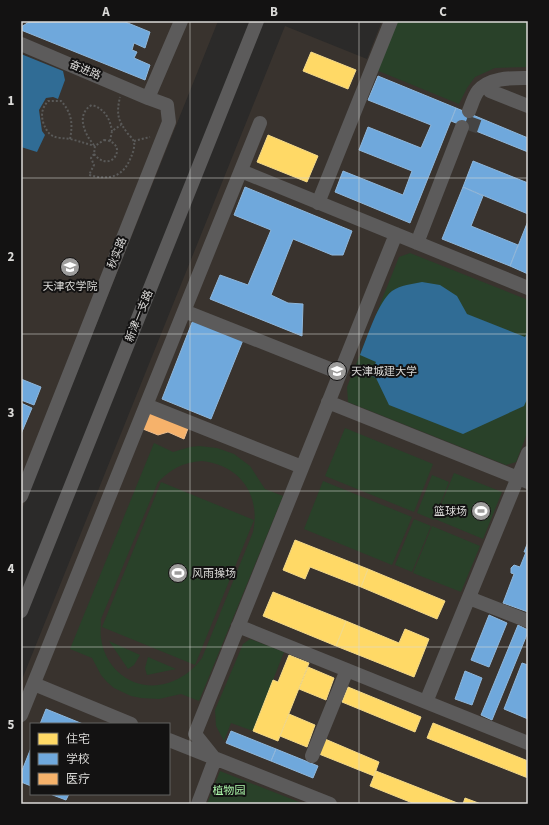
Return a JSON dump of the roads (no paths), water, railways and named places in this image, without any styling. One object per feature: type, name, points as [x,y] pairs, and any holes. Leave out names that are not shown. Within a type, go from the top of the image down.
[{"type":"street","points":[[148,98],[181,21]]},
{"type":"street","name":"新津一支路","points":[[21,611],[257,21]]},
{"type":"street","points":[[318,203],[391,21]]},
{"type":"street","name":"奋进路","points":[[21,44],[148,98]]},
{"type":"street","points":[[492,87],[510,78],[528,78]]},
{"type":"street","points":[[473,112],[478,92],[483,86],[492,87],[528,106]]},
{"type":"street","name":"秋实路","points":[[21,496],[169,122],[168,105],[148,98]]},
{"type":"street","points":[[21,715],[260,123]]},
{"type":"street","points":[[421,244],[466,129]]},
{"type":"street","points":[[240,171],[528,288]]},
{"type":"street","points":[[215,759],[195,734],[396,234]]},
{"type":"street","points":[[184,311],[340,373]]},
{"type":"street","points":[[328,402],[523,480]]},
{"type":"street","points":[[146,405],[302,467]]},
{"type":"street","points":[[426,702],[469,598],[523,480],[528,453]]},
{"type":"street","points":[[469,598],[528,622]]},
{"type":"street","points":[[238,626],[528,743]]},
{"type":"street","points":[[312,756],[346,670]]},
{"type":"street","points":[[34,684],[129,723]]},
{"type":"street","points":[[170,740],[330,804]]},
{"type":"street","points":[[198,804],[215,759]]},
{"type":"water","points":[[21,54],[63,71],[65,80],[58,99],[53,97],[46,98],[39,110],[42,131],[45,135],[37,152],[21,147]]},
{"type":"water","points":[[422,282],[440,285],[457,296],[467,314],[525,337],[528,331],[528,397],[524,406],[463,434],[389,405],[376,378],[370,375],[376,362],[360,355],[373,321],[387,296],[399,287]]},
{"type":"tunnel","points":[[470,131],[476,114]]},
{"type":"place","name":"天津农学院","points":[[70,267]]},
{"type":"place","name":"天津城建大学","points":[[337,371]]},
{"type":"place","name":"篮球场","points":[[481,511]]},
{"type":"place","name":"风雨操场","points":[[178,573]]},
{"type":"park label","name":"植物园","points":[[229,790]]}]
